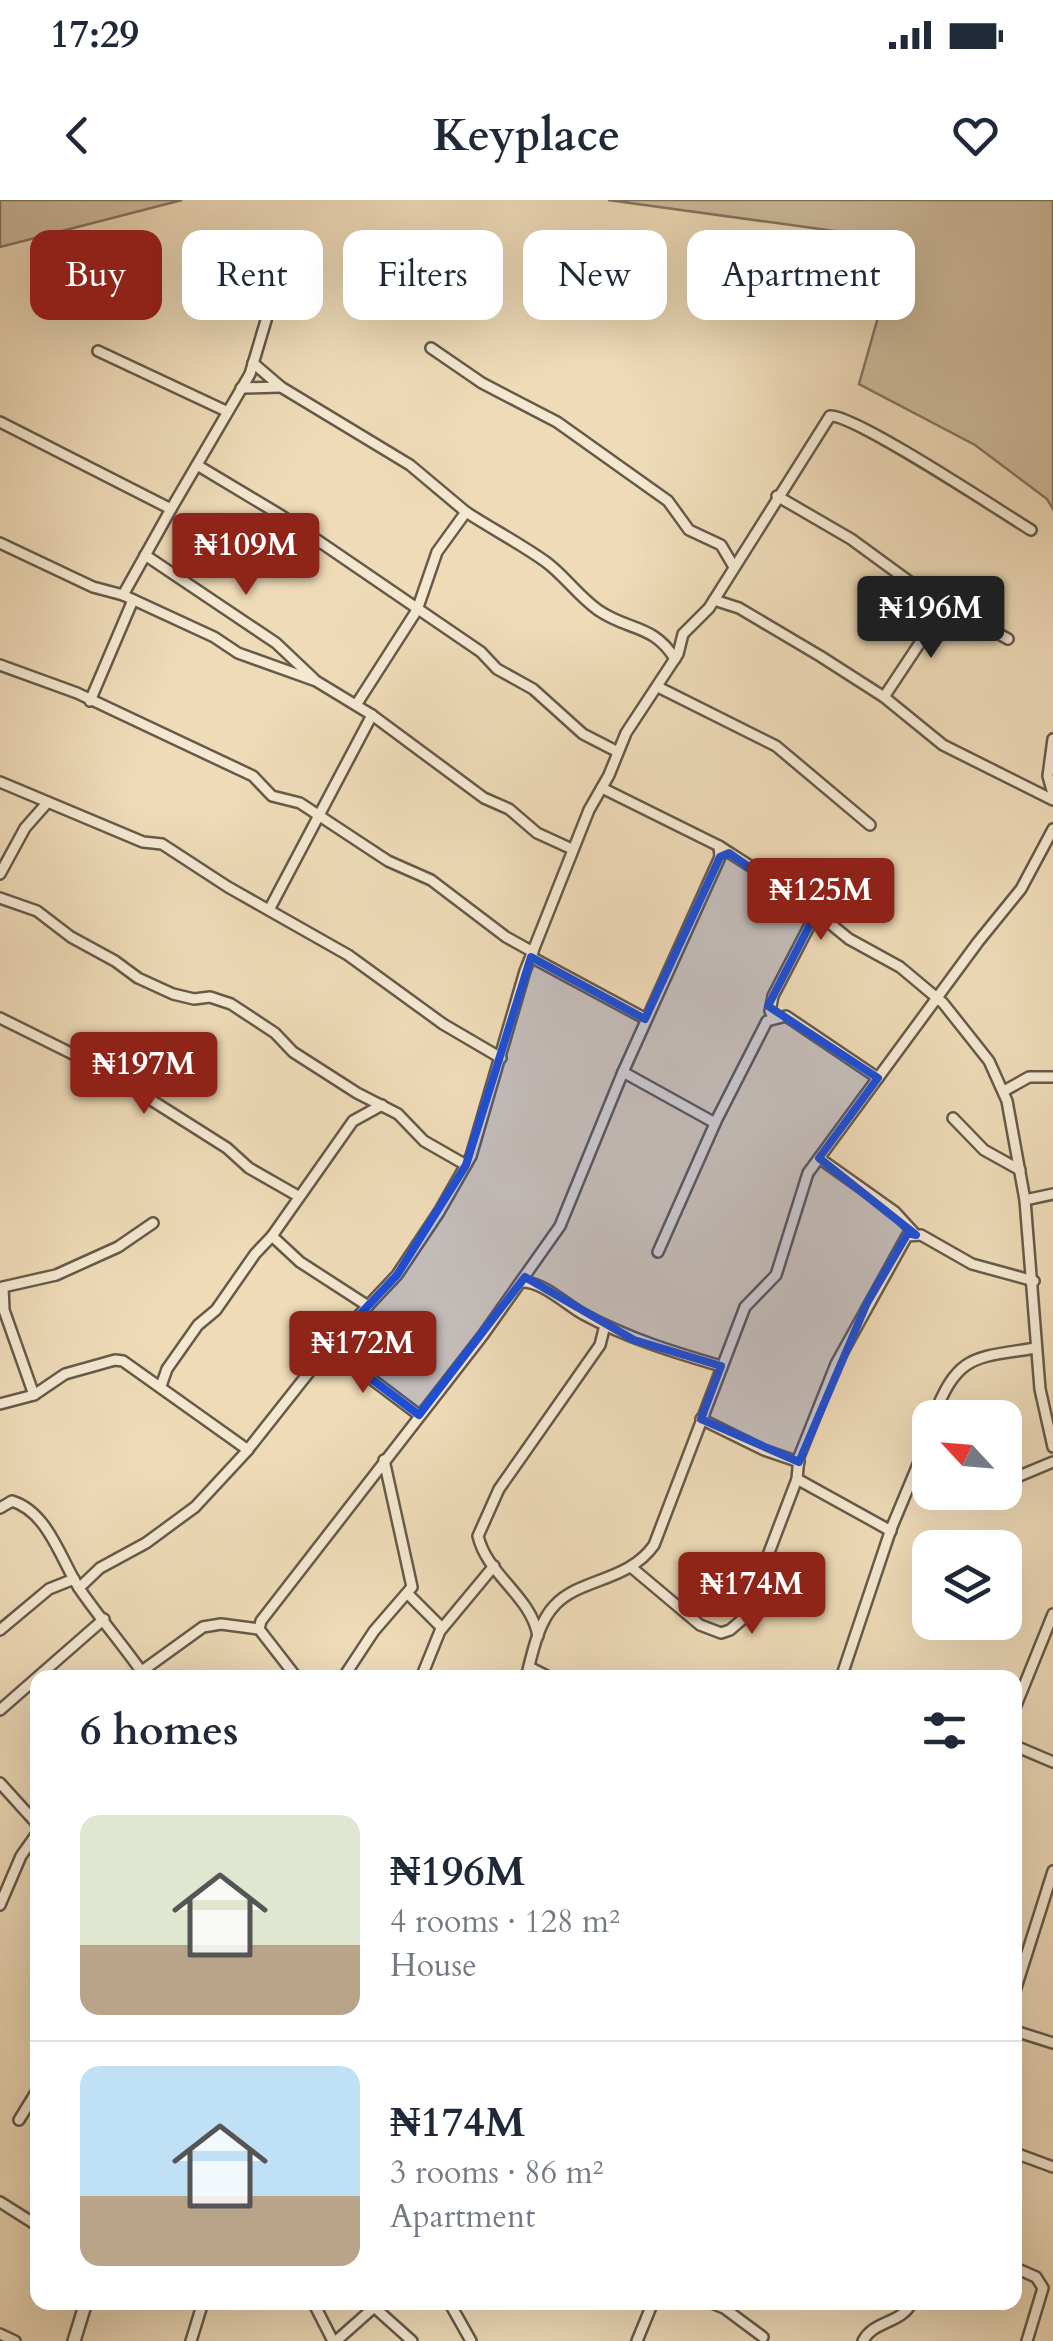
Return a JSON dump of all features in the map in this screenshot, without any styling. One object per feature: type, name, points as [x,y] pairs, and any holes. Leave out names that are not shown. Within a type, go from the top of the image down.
[{"type":"street","points":[[90,701],[145,555],[241,388],[254,362],[266,320]]},
{"type":"street","points":[[430,348],[482,383],[557,422],[668,501],[689,530],[720,545],[734,567]]},
{"type":"street","points":[[98,351],[226,411]]},
{"type":"street","points":[[254,362],[281,387],[410,464],[466,512],[549,564],[600,612],[656,635],[675,659]]},
{"type":"street","points":[[241,388],[281,387]]},
{"type":"street","points":[[0,1630],[49,1589],[77,1583],[146,1543],[195,1507],[248,1450],[329,1347],[397,1275],[466,1166],[532,954],[572,850],[626,733],[675,659],[684,634],[714,600],[830,416],[840,415],[1031,530]]},
{"type":"street","points":[[0,422],[171,509]]},
{"type":"street","points":[[198,466],[282,516],[482,652],[497,670],[533,689],[583,734],[618,752]]},
{"type":"street","points":[[777,496],[850,539],[945,605],[1008,639]]},
{"type":"street","points":[[356,705],[417,610],[437,552],[466,512]]},
{"type":"street","points":[[0,543],[93,587],[128,598],[238,653],[316,681],[372,714],[484,798],[509,809],[536,833],[572,850]]},
{"type":"street","points":[[145,555],[276,643],[316,681]]},
{"type":"street","points":[[714,600],[740,608],[884,697],[943,745],[1053,797]]},
{"type":"street","points":[[884,697],[945,605]]},
{"type":"street","points":[[0,665],[246,772],[272,796],[300,803],[388,862],[431,880],[532,954],[646,1019]]},
{"type":"street","points":[[658,687],[776,746],[870,825]]},
{"type":"street","points":[[269,910],[372,714]]},
{"type":"street","points":[[1053,739],[1048,776],[1053,797]]},
{"type":"street","points":[[0,782],[143,842],[168,847],[189,864],[348,955],[443,1024],[500,1058]]},
{"type":"street","points":[[602,788],[768,876],[849,939],[900,967],[938,998],[988,1060],[1004,1091],[1020,1170],[1034,1280],[1040,1389],[1053,1447]]},
{"type":"street","points":[[0,874],[25,828],[47,804]]},
{"type":"street","points":[[528,1670],[540,1621],[556,1604],[646,1556],[661,1531],[745,1306],[776,1275],[808,1172],[1021,889],[1053,829]]},
{"type":"street","points":[[291,1670],[260,1629],[261,1621],[527,1278],[565,1214],[646,1019],[723,852]]},
{"type":"street","points":[[0,898],[37,911],[71,938],[172,994],[210,997],[230,1004],[275,1032],[293,1052],[398,1114],[424,1141],[466,1166]]},
{"type":"street","points":[[773,1017],[770,1010],[774,996],[816,913]]},
{"type":"street","points":[[658,1252],[715,1122],[762,1030],[773,1017],[786,1016],[878,1078]]},
{"type":"street","points":[[0,1018],[99,1067],[298,1196]]},
{"type":"street","points":[[623,1072],[715,1122]]},
{"type":"street","points":[[1004,1091],[1029,1078],[1053,1077]]},
{"type":"street","points":[[161,1386],[167,1369],[198,1325],[216,1310],[334,1153],[353,1121],[382,1105]]},
{"type":"street","points":[[953,1118],[984,1150],[1020,1170]]},
{"type":"street","points":[[819,1158],[895,1212],[916,1235],[972,1264],[1034,1280]]},
{"type":"street","points":[[1025,1200],[1053,1194]]},
{"type":"street","points":[[34,1395],[4,1310],[2,1282],[56,1275],[118,1247],[153,1223]]},
{"type":"street","points":[[632,1566],[700,1625],[722,1632],[744,1618],[836,1364],[904,1239],[916,1235]]},
{"type":"street","points":[[272,1236],[300,1262],[368,1306]]},
{"type":"street","points":[[527,1278],[634,1340],[722,1366]]},
{"type":"street","points":[[540,1621],[494,1566],[479,1543],[480,1530],[499,1489],[602,1341],[605,1326]]},
{"type":"street","points":[[329,1347],[419,1415]]},
{"type":"street","points":[[942,1400],[959,1368],[970,1361],[1036,1348]]},
{"type":"street","points":[[0,1404],[34,1395],[65,1374],[115,1360],[132,1365],[248,1450]]},
{"type":"street","points":[[701,1418],[764,1450],[799,1462]]},
{"type":"street","points":[[348,1670],[374,1631],[408,1594],[412,1581],[384,1460]]},
{"type":"street","points":[[1022,1475],[1053,1462]]},
{"type":"street","points":[[845,1670],[890,1531],[912,1479]]},
{"type":"street","points":[[796,1480],[890,1531]]},
{"type":"street","points":[[0,1508],[19,1503],[54,1540],[77,1583],[141,1670]]},
{"type":"street","points":[[424,1670],[442,1628],[494,1566]]},
{"type":"street","points":[[408,1594],[442,1628]]},
{"type":"street","points":[[1022,1691],[1053,1614]]},
{"type":"street","points":[[46,1670],[104,1619]]},
{"type":"street","points":[[149,1670],[204,1627],[222,1624],[260,1629]]},
{"type":"street","points":[[0,1710],[30,1684]]},
{"type":"street","points":[[1022,1749],[1053,1762]]},
{"type":"street","points":[[0,1783],[30,1819]]},
{"type":"street","points":[[0,1905],[30,1842]]},
{"type":"street","points":[[1022,1969],[1053,1871]]},
{"type":"street","points":[[1022,2033],[1053,2044]]},
{"type":"street","points":[[19,2120],[30,2102]]},
{"type":"street","points":[[1022,2155],[1053,2166]]},
{"type":"street","points":[[0,2202],[30,2221]]},
{"type":"street","points":[[1022,2271],[1036,2277],[1042,2288],[1026,2341]]},
{"type":"street","points":[[74,2341],[84,2310]]},
{"type":"street","points":[[191,2341],[201,2310]]},
{"type":"street","points":[[317,2310],[334,2341],[371,2310]]},
{"type":"street","points":[[382,2310],[412,2341]]},
{"type":"street","points":[[454,2310],[471,2341]]},
{"type":"street","points":[[637,2341],[650,2310]]},
{"type":"street","points":[[722,2310],[759,2334],[750,2341]]},
{"type":"street","points":[[862,2341],[872,2329],[908,2310]]},
{"type":"street","points":[[0,2334],[15,2341]]},
{"type":"highlighted area","points":[[729,853],[816,913],[768,1006],[878,1078],[819,1158],[916,1235],[908,1233],[867,1303],[799,1462],[701,1419],[721,1366],[634,1340],[525,1277],[419,1415],[329,1347],[397,1275],[466,1165],[531,957],[645,1019],[720,857]]},
{"type":"shaded area","points":[[0,200],[182,200],[66,230],[30,230],[30,239],[0,247]]},
{"type":"shaded area","points":[[608,200],[1053,200],[1053,509],[1047,499],[975,445],[859,384],[877,320],[915,320],[915,230],[827,230]]}]
